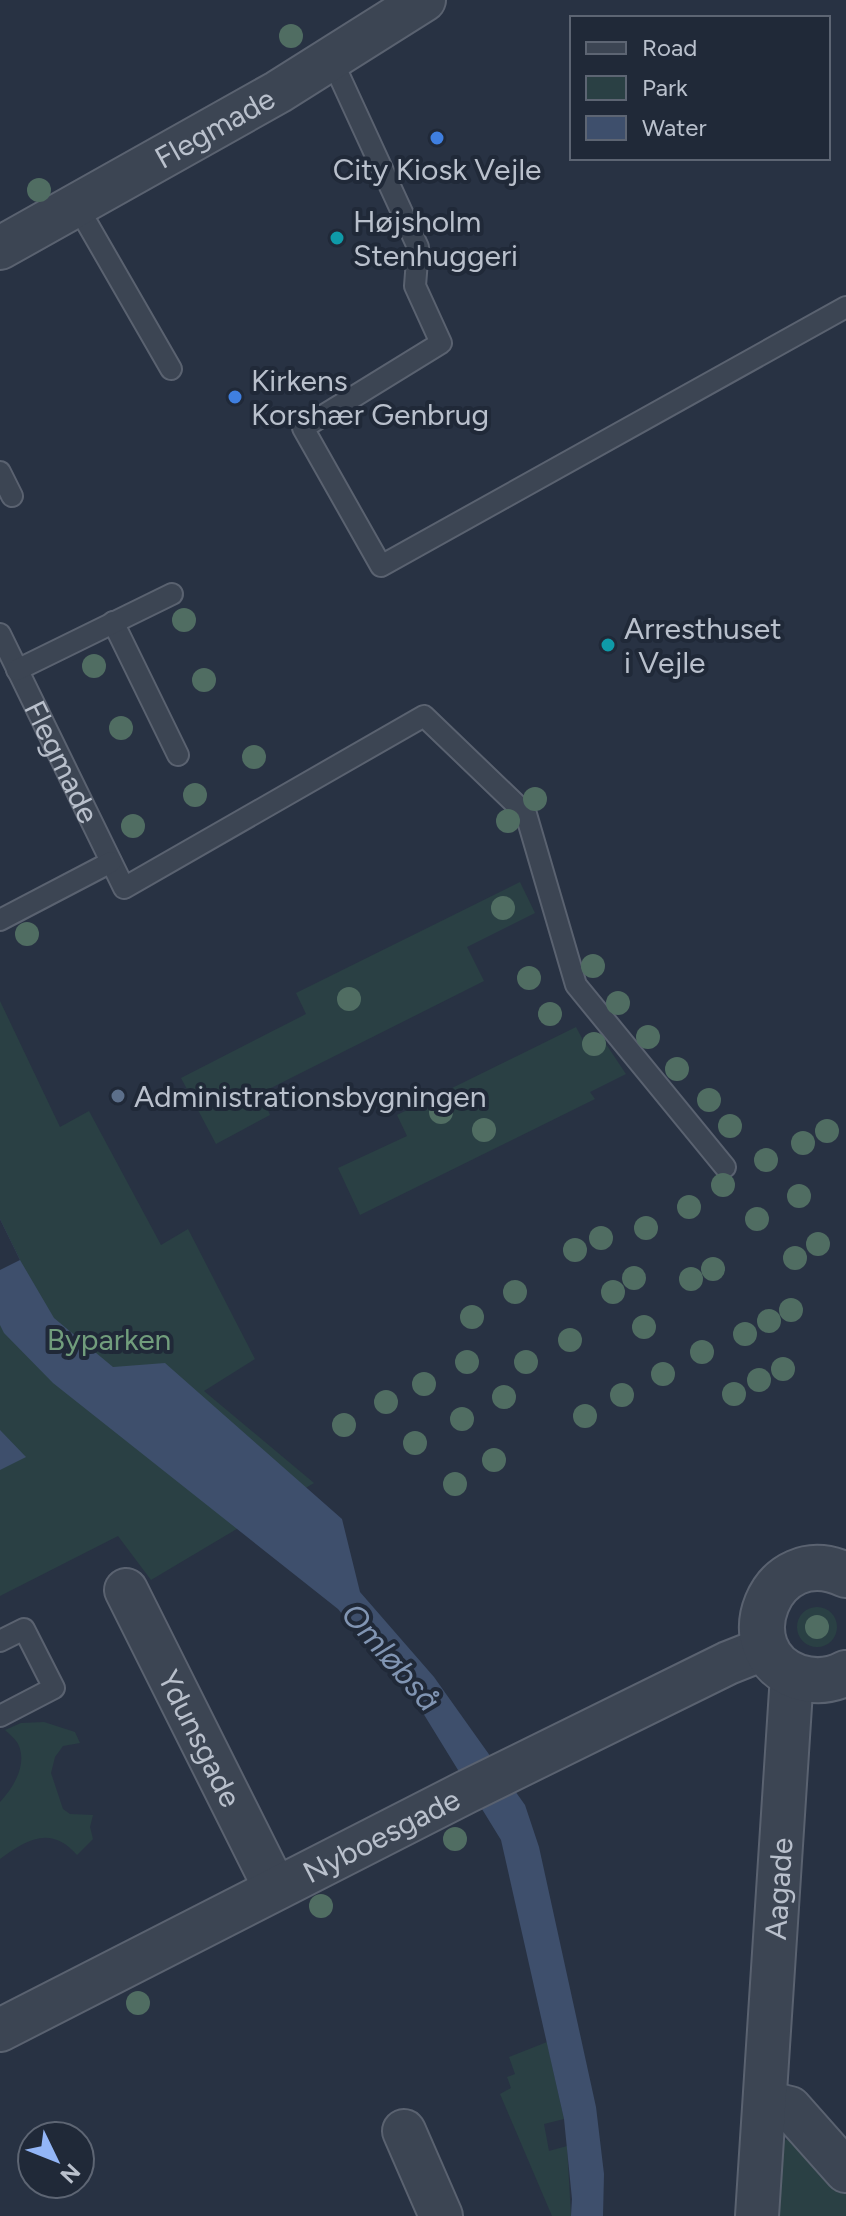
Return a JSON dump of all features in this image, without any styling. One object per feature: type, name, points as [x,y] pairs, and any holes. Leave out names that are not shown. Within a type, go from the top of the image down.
[{"type":"street","name":"Flegmade","points":[[0,248],[278,92],[424,0]]},
{"type":"street","points":[[841,1566],[803,1569],[779,1582],[766,1601],[761,1625],[779,1661],[808,1680],[826,1680],[846,1673]]},
{"type":"street","name":"Ydunsgade","points":[[126,1590],[275,1888]]},
{"type":"street","name":"Nyboesgade","points":[[0,2030],[275,1888],[728,1663],[779,1661]]},
{"type":"street","name":"Aagade","points":[[757,2216],[765,2102],[779,1661]]},
{"type":"street","points":[[765,2102],[790,2108],[846,2171]]},
{"type":"street","points":[[404,2131],[441,2216]]},
{"type":"lane","points":[[331,58],[418,247],[415,286],[441,343],[303,428],[381,566],[846,307]]},
{"type":"lane","points":[[76,204],[171,369]]},
{"type":"lane","points":[[0,472],[12,496]]},
{"type":"lane","points":[[17,670],[172,594]]},
{"type":"lane","points":[[113,622],[178,755]]},
{"type":"lane","name":"Flegmade","points":[[0,634],[124,888],[424,716],[526,814],[576,985],[725,1167]]},
{"type":"lane","points":[[0,920],[111,862]]},
{"type":"lane","points":[[0,1641],[24,1629],[54,1688],[0,1716]]},
{"type":"green space","points":[[520,882],[535,913],[467,947],[484,981],[261,1093],[270,1115],[216,1144],[181,1078],[306,1014],[296,993]]},
{"type":"green space","name":"Byparken","points":[[0,1001],[60,1127],[89,1111],[161,1245],[188,1229],[255,1359],[204,1391],[314,1483],[151,1580],[118,1536],[0,1596]]},
{"type":"green space","points":[[576,1027],[584,1042],[600,1035],[626,1074],[590,1092],[595,1099],[360,1215],[338,1168],[407,1136],[397,1115]]},
{"type":"green space","points":[[817,1607],[831,1613],[837,1627],[831,1641],[817,1647],[803,1641],[797,1627],[803,1613]]},
{"type":"green space","points":[[44,1722],[75,1732],[80,1743],[63,1746],[55,1757],[51,1773],[63,1809],[70,1814],[93,1815],[90,1827],[93,1839],[77,1855],[58,1840],[39,1838],[0,1859],[0,1802],[14,1783],[21,1761],[18,1744],[5,1730],[21,1723]]},
{"type":"green space","points":[[547,2042],[564,2119],[544,2124],[549,2151],[567,2146],[571,2216],[552,2216],[500,2094],[511,2088],[507,2077],[515,2074],[509,2057]]},
{"type":"green space","points":[[798,2138],[846,2193],[846,2216],[774,2216],[779,2143]]},
{"type":"water","name":"Omløbså","points":[[0,1219],[54,1318],[113,1367],[165,1363],[342,1519],[360,1592],[434,1677],[525,1805],[539,1847],[596,2107],[604,2174],[603,2216],[571,2216],[564,2119],[501,1840],[423,1713],[338,1609],[53,1383],[4,1333],[0,1325]]},
{"type":"water","points":[[0,1430],[26,1457],[0,1470]]},
{"type":"pier","points":[[0,1219],[20,1260],[0,1270]]},
{"type":"place","name":"City Kiosk Vejle","points":[[437,138]]},
{"type":"place","name":"Højsholm Stenhuggeri","points":[[337,238]]},
{"type":"place","name":"Kirkens Korshær Genbrug","points":[[235,397]]},
{"type":"place","name":"Arresthuset i Vejle","points":[[608,645]]},
{"type":"place","name":"Administrationsbygningen","points":[[118,1096]]}]
